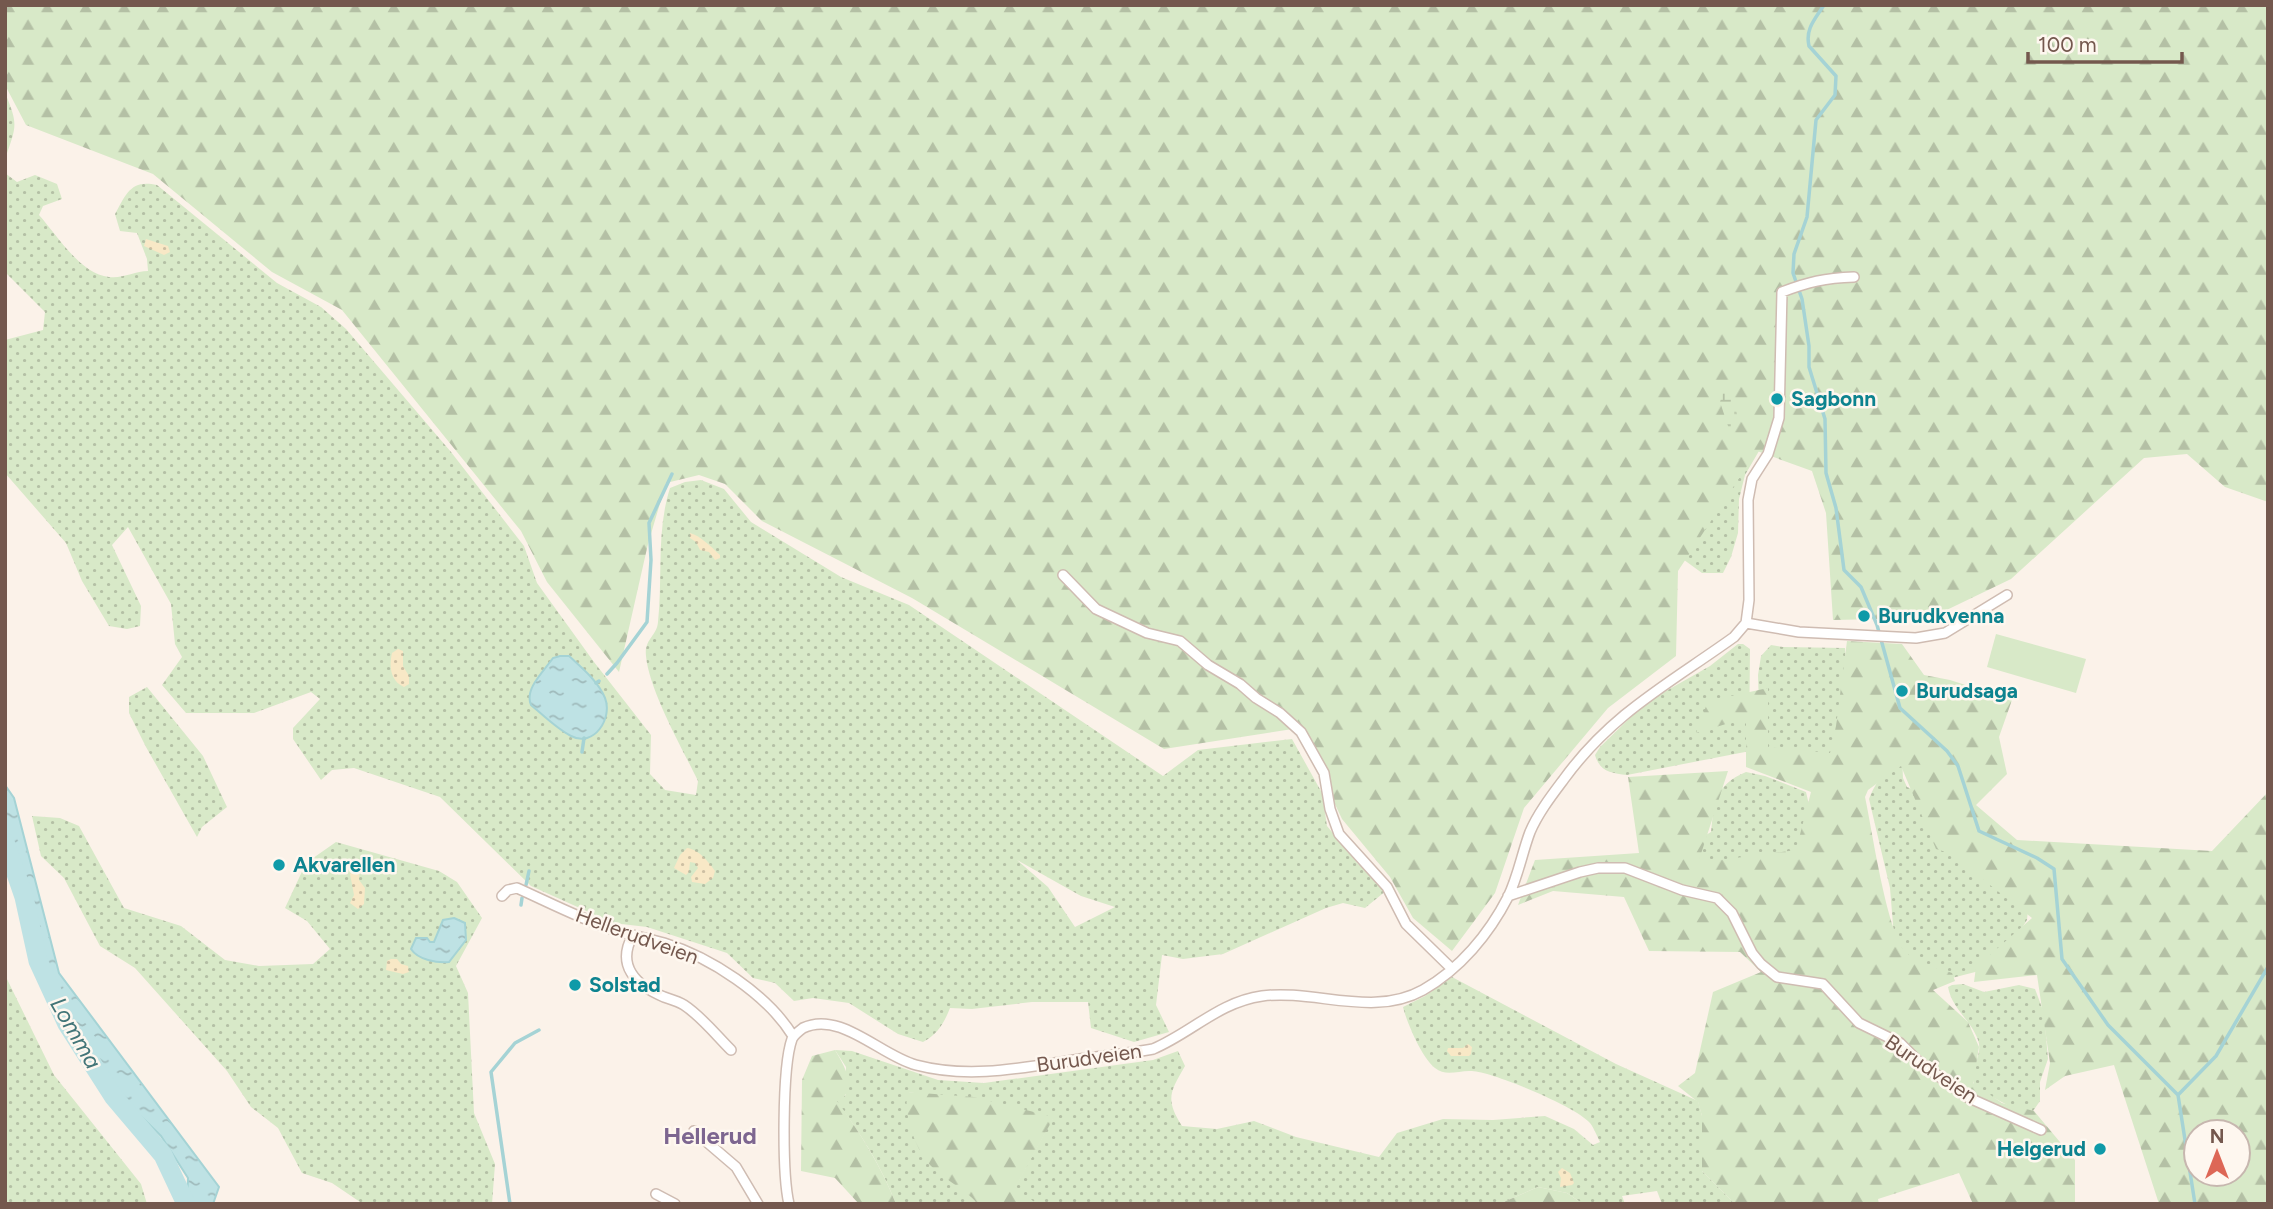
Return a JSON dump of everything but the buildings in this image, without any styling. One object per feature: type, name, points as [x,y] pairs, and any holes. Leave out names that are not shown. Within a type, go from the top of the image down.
[{"type":"street","points":[[1854,277],[1828,278],[1791,289],[1779,418],[1768,454],[1752,479],[1748,500],[1749,600],[1746,623],[1799,632],[1916,638],[1945,633],[2007,594]]},
{"type":"street","points":[[1063,575],[1096,609],[1146,633],[1180,641],[1208,664],[1280,713],[1301,732],[1324,773],[1331,816],[1339,834],[1387,887],[1406,924],[1451,968]]},
{"type":"street","name":"Burudveien","points":[[793,1036],[803,1028],[819,1024],[837,1026],[912,1064],[969,1073],[1001,1071],[1153,1049],[1170,1042],[1219,1010],[1242,1000],[1282,995],[1369,1002],[1395,1001],[1426,989],[1483,939],[1508,896],[1536,821],[1566,775],[1604,732],[1637,703],[1734,637],[1746,623]]},
{"type":"street","name":"Burudveien","points":[[1508,896],[1580,872],[1598,868],[1625,868],[1682,891],[1717,898],[1732,914],[1752,953],[1777,976],[1823,985],[1859,1023],[1900,1043],[1918,1061],[1967,1097],[2041,1130]]},
{"type":"street","name":"Hellerudveien","points":[[502,896],[508,890],[517,888],[613,930],[665,943],[712,964],[763,1002],[784,1022],[793,1036]]},
{"type":"street","points":[[633,935],[625,953],[630,972],[642,985],[683,1004],[731,1050]]},
{"type":"street","points":[[789,1204],[785,1092],[788,1055],[793,1036]]},
{"type":"street","points":[[694,1130],[736,1167],[758,1204]]},
{"type":"street","points":[[656,1194],[675,1204]]},
{"type":"green space","points":[[5,5],[2268,5],[2268,502],[2225,487],[2187,454],[2144,458],[2011,579],[1930,618],[1833,620],[1826,513],[1812,471],[1757,451],[1678,571],[1676,656],[1608,708],[1524,808],[1495,893],[1452,951],[1413,918],[1390,877],[1342,819],[1299,728],[1164,749],[912,598],[762,521],[725,484],[699,475],[666,483],[648,544],[619,672],[547,582],[521,531],[342,310],[272,272],[153,174],[26,125],[5,85]]},
{"type":"green space","points":[[5,93],[14,126],[5,159]]},
{"type":"green space","points":[[5,173],[17,182],[35,175],[57,184],[62,199],[43,206],[39,215],[61,243],[88,269],[109,277],[148,271],[147,259],[137,233],[120,231],[115,214],[130,190],[141,184],[148,184],[157,185],[277,283],[321,307],[346,329],[451,452],[524,546],[537,583],[651,735],[650,774],[665,790],[696,795],[698,781],[653,685],[646,650],[658,622],[661,538],[670,488],[701,480],[724,489],[751,522],[841,577],[909,605],[1163,776],[1198,750],[1292,739],[1322,793],[1327,826],[1358,864],[1387,890],[1365,908],[1343,903],[1326,908],[1223,954],[1183,959],[1162,955],[1156,1005],[1169,1032],[1134,1042],[1091,1028],[1088,1002],[1032,1002],[972,1009],[950,1008],[940,1028],[923,1042],[898,1034],[849,1003],[813,998],[794,1001],[775,983],[753,978],[727,953],[647,927],[613,923],[531,886],[440,797],[354,768],[332,770],[321,780],[293,739],[293,728],[320,699],[311,692],[254,713],[186,713],[162,685],[182,657],[175,644],[171,604],[128,527],[112,545],[141,606],[140,626],[127,629],[109,626],[82,581],[66,543],[5,473],[5,340],[43,330],[45,312],[5,272]],"holes":[[[1017,860],[1081,896],[1115,907],[1075,927],[1048,887]]]},
{"type":"green space","points":[[1728,391],[1737,416],[1734,431],[1729,429],[1720,402],[1723,392]]},
{"type":"green space","points":[[1702,435],[1759,451],[1745,475],[1739,499],[1738,533],[1723,573],[1702,573],[1680,557]]},
{"type":"green space","points":[[1996,634],[2086,659],[2076,693],[1987,667]]},
{"type":"green space","points":[[1847,641],[1902,644],[1924,675],[1950,680],[2012,700],[1999,737],[2007,774],[1976,805],[2017,840],[2212,851],[2268,792],[2268,1204],[2159,1204],[2114,1065],[2065,1076],[2045,1090],[2050,1063],[2037,975],[1974,982],[1976,967],[2032,918],[1949,853],[1936,849],[1901,766],[1868,790],[1865,797],[1886,900],[1897,938],[1904,950],[1914,958],[1926,965],[1952,973],[1955,981],[1933,990],[1968,1022],[1979,1047],[1973,1083],[2002,1103],[2034,1111],[2075,1160],[2075,1204],[1973,1204],[1959,1173],[1878,1199],[1879,1204],[1735,1204],[1702,1171],[1702,1116],[1698,1102],[1678,1086],[1695,1073],[1713,992],[1761,972],[1740,952],[1649,951],[1624,897],[1553,891],[1518,905],[1535,860],[1639,853],[1628,777],[1728,771],[1698,863],[1796,850],[1811,792],[1746,767],[1746,718],[1696,733],[1708,701],[1768,688],[1768,747],[1830,753]]},
{"type":"green space","points":[[1738,644],[1750,649],[1749,749],[1745,752],[1627,775],[1611,772],[1600,765],[1595,755],[1600,747],[1638,710],[1710,666]]},
{"type":"green space","points":[[1771,645],[1845,648],[1846,665],[1834,761],[1767,753],[1760,736],[1758,675],[1761,656]]},
{"type":"green space","points":[[147,687],[203,756],[227,807],[202,827],[197,837],[129,713],[129,697]]},
{"type":"green space","points":[[1902,758],[1903,778],[1907,787],[1917,791],[2029,899],[2027,920],[2013,942],[1979,971],[1948,979],[1911,964],[1894,937],[1890,888],[1869,799],[1882,775]]},
{"type":"green space","points":[[1746,772],[1765,776],[1806,792],[1810,809],[1808,848],[1691,875],[1694,842],[1711,832],[1718,796],[1728,783]]},
{"type":"green space","points":[[32,816],[60,818],[79,826],[124,908],[181,926],[225,960],[259,966],[313,964],[330,949],[307,921],[285,908],[306,863],[336,842],[439,871],[457,882],[482,918],[456,966],[468,993],[474,1113],[495,1164],[492,1204],[363,1204],[332,1183],[302,1173],[278,1128],[251,1107],[227,1071],[135,968],[100,946],[64,878],[41,856]]},
{"type":"green space","points":[[5,975],[54,1075],[141,1184],[147,1204],[5,1204]]},
{"type":"green space","points":[[1452,977],[1616,1064],[1698,1101],[1702,1116],[1702,1171],[1735,1204],[1662,1204],[1657,1191],[1622,1196],[1625,1204],[1583,1204],[1567,1193],[1538,1187],[1499,1204],[1037,1204],[1014,1189],[1053,1118],[909,1092],[929,1164],[965,1190],[978,1204],[896,1204],[870,1150],[836,1101],[846,1095],[846,1067],[835,1050],[852,1051],[938,1080],[984,1083],[1153,1060],[1178,1051],[1185,1066],[1173,1089],[1172,1102],[1182,1126],[1217,1129],[1254,1121],[1296,1137],[1379,1157],[1397,1133],[1443,1119],[1493,1120],[1545,1116],[1574,1129],[1593,1145],[1600,1142],[1590,1123],[1582,1116],[1534,1091],[1483,1073],[1439,1071],[1430,1063],[1416,1040],[1403,1007],[1425,996]]},
{"type":"green space","points":[[1963,984],[1984,992],[2019,985],[2035,989],[2044,1013],[2048,1059],[2040,1082],[2040,1101],[2033,1111],[2015,1109],[1975,1088],[1973,1074],[1979,1052],[1978,1040],[1953,1002],[1948,987]]},
{"type":"green space","points":[[835,1050],[849,1084],[845,1095],[837,1101],[870,1151],[896,1204],[859,1204],[835,1178],[801,1171],[802,1080],[812,1056]]},
{"type":"green space","points":[[908,1092],[974,1097],[1054,1117],[1015,1188],[1037,1204],[978,1204],[935,1170],[925,1159],[912,1130],[907,1109]]},
{"type":"green space","points":[[1538,1187],[1567,1193],[1583,1204],[1499,1204]]},
{"type":"sand","points":[[146,239],[168,246],[170,252],[164,255],[144,246]]},
{"type":"sand","points":[[690,533],[706,542],[720,558],[715,560],[709,552],[700,550],[690,538]]},
{"type":"sand","points":[[398,649],[403,651],[403,666],[409,676],[409,684],[404,687],[393,677],[391,668],[392,653]]},
{"type":"sand","points":[[687,848],[699,853],[715,871],[713,878],[705,884],[692,882],[691,877],[698,868],[695,863],[690,862],[686,875],[674,868]]},
{"type":"sand","points":[[356,868],[360,870],[359,880],[365,888],[364,904],[358,909],[350,903],[354,895],[350,874]]},
{"type":"sand","points":[[397,959],[408,966],[409,972],[403,974],[386,970],[387,961]]},
{"type":"sand","points":[[1468,1044],[1472,1047],[1469,1056],[1451,1056],[1447,1051],[1448,1048],[1463,1048]]},
{"type":"sand","points":[[1562,1168],[1570,1173],[1574,1183],[1572,1185],[1560,1187],[1561,1178],[1558,1172]]},
{"type":"water","points":[[569,656],[579,665],[594,680],[605,698],[607,706],[604,722],[594,735],[587,738],[571,736],[531,705],[530,693],[536,680],[553,658]]},
{"type":"water","points":[[5,785],[14,798],[59,973],[219,1187],[213,1204],[187,1204],[188,1178],[161,1136],[114,1090],[53,988],[25,904],[5,867]]},
{"type":"water","points":[[454,918],[465,923],[466,940],[449,962],[428,960],[414,953],[411,949],[416,938],[427,938],[434,942],[443,920]]},
{"type":"waterway","points":[[1824,5],[1812,24],[1808,40],[1809,46],[1836,76],[1835,95],[1816,120],[1807,217],[1794,254],[1793,273],[1802,299],[1809,346],[1809,367],[1825,419],[1826,473],[1836,508],[1844,570],[1861,587],[1877,625],[1900,708],[1947,751],[1958,766],[1979,831],[2037,858],[2054,869],[2062,959],[2108,1025],[2178,1095],[2195,1204]]},
{"type":"waterway","points":[[607,674],[647,622],[651,560],[649,523],[672,474]]},
{"type":"waterway","points":[[582,752],[584,738]]},
{"type":"waterway","name":"Lomma","points":[[5,842],[24,897],[38,961],[67,1024],[113,1096],[163,1155],[186,1204]]},
{"type":"waterway","points":[[526,885],[529,871]]},
{"type":"waterway","points":[[521,905],[522,898]]},
{"type":"waterway","points":[[2178,1095],[2216,1056],[2268,967]]},
{"type":"waterway","points":[[510,1204],[491,1072],[515,1043],[539,1030]]},
{"type":"place","name":"Sagbonn","points":[[1777,399]]},
{"type":"place","name":"Burudkvenna","points":[[1864,616]]},
{"type":"place","name":"Burudsaga","points":[[1902,691]]},
{"type":"place","name":"Akvarellen","points":[[279,865]]},
{"type":"place","name":"Solstad","points":[[575,985]]},
{"type":"place","name":"Helgerud","points":[[2100,1149]]},
{"type":"district","name":"Hellerud","points":[[710,1136]]}]
